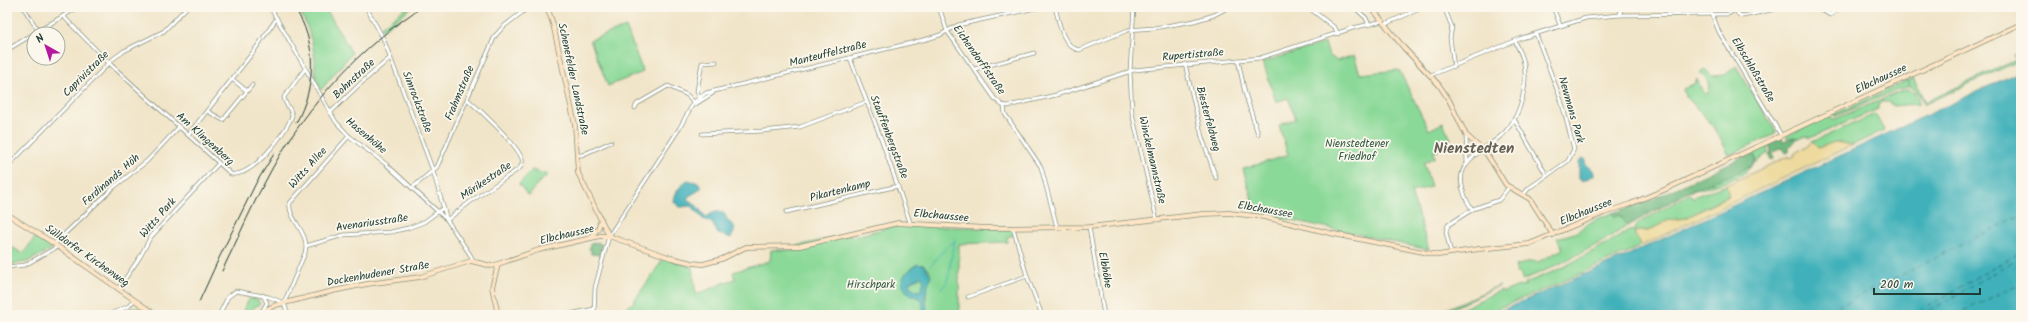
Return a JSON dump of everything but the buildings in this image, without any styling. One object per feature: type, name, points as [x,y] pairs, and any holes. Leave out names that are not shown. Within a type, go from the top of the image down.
[{"type":"main road","name":"Schenefelder Landstraße","points":[[547,7],[553,24],[575,125],[580,179],[609,236]]},
{"type":"main road","points":[[1372,7],[1408,51],[1431,74],[1449,100],[1466,135],[1483,150],[1509,187],[1524,194],[1532,202],[1553,235]]},
{"type":"main road","name":"Elbchaussee","points":[[498,265],[539,250],[591,238],[609,236],[687,262],[703,264],[722,259],[746,247],[800,246],[891,224],[910,222],[969,227],[1089,227],[1210,214],[1253,215],[1436,255],[1486,248],[1526,245],[1553,235],[1604,212],[1658,193],[2021,24]]},
{"type":"main road","name":"Sülldorfer Kirchenweg","points":[[7,214],[156,315]]},
{"type":"main road","points":[[591,238],[598,229],[601,218]]},
{"type":"main road","points":[[473,261],[488,266],[498,265],[492,287],[498,315]]},
{"type":"main road","name":"Dockenhudener Straße","points":[[254,315],[284,303],[367,284],[420,277],[473,261]]},
{"type":"street","points":[[23,7],[35,26]]},
{"type":"street","points":[[45,26],[78,7]]},
{"type":"street","name":"Caprivistraße","points":[[7,167],[109,63],[124,51],[164,31],[187,7]]},
{"type":"street","name":"Hasenhöhe","points":[[270,7],[330,113],[349,136],[387,165],[436,212],[447,220],[473,261]]},
{"type":"street","name":"Simrockstraße","points":[[366,7],[380,33],[433,171],[447,220]]},
{"type":"street","name":"Frahmstraße","points":[[412,188],[437,167],[495,36],[506,24],[529,7]]},
{"type":"street","name":"Eichendorffstraße","points":[[939,7],[947,31],[975,68],[995,99],[1004,106],[1005,114],[1041,167],[1057,227]]},
{"type":"street","name":"Manteuffelstraße","points":[[594,315],[595,288],[609,236],[694,104],[700,98],[713,92],[924,40],[961,25],[1040,7]]},
{"type":"street","points":[[1055,7],[1065,39],[1070,46],[1076,50],[1083,50],[1117,34],[1132,30],[1194,21],[1214,15],[1229,7]]},
{"type":"street","name":"Winckelmannstraße","points":[[1134,7],[1130,71],[1133,122],[1157,220]]},
{"type":"street","points":[[1308,7],[1335,28],[1338,34]]},
{"type":"street","points":[[1354,7],[1364,16],[1368,25]]},
{"type":"street","name":"Rupertistraße","points":[[1004,106],[1013,106],[1040,99],[1130,71],[1271,56],[1368,25],[1384,23],[1424,7]]},
{"type":"street","points":[[1444,7],[1452,27],[1450,38],[1454,66]]},
{"type":"street","points":[[1553,7],[1560,25]]},
{"type":"street","points":[[1620,14],[1621,7]]},
{"type":"street","points":[[1431,74],[1515,41],[1560,25],[1591,17],[1620,14],[1728,14],[1738,8],[1743,16],[1785,7]]},
{"type":"street","points":[[1817,7],[1830,15],[1836,13],[1842,7]]},
{"type":"street","name":"Elbschloßstraße","points":[[1712,14],[1719,32],[1781,135]]},
{"type":"street","name":"Am Klingenberg","points":[[63,16],[109,63],[229,173],[235,174],[256,164],[269,152],[292,116],[291,111],[284,101],[284,97],[305,69]]},
{"type":"street","points":[[188,135],[254,51],[277,18]]},
{"type":"street","name":"Newmans Park","points":[[1524,194],[1570,159],[1573,143],[1561,100],[1536,34]]},
{"type":"street","points":[[7,50],[26,38]]},
{"type":"street","points":[[1467,163],[1506,131],[1514,119],[1523,92],[1524,70],[1523,60],[1515,41]]},
{"type":"street","points":[[975,68],[1034,53]]},
{"type":"street","name":"Bohnstraße","points":[[330,113],[390,58]]},
{"type":"street","name":"Stauffenbergstraße","points":[[850,58],[910,222]]},
{"type":"street","points":[[1238,60],[1243,88],[1258,134]]},
{"type":"street","points":[[700,98],[697,92],[702,63],[706,61],[716,62]]},
{"type":"street","name":"Biesterfeldweg","points":[[1185,64],[1202,138],[1216,178]]},
{"type":"street","points":[[232,79],[248,91]]},
{"type":"street","points":[[207,110],[217,118],[224,120],[252,85]]},
{"type":"street","points":[[635,108],[637,104],[668,86],[687,95],[694,104]]},
{"type":"street","name":"Mörikestraße","points":[[447,220],[470,202],[516,172],[522,163],[519,154],[481,111],[467,99]]},
{"type":"street","points":[[702,134],[762,131],[800,127],[866,102]]},
{"type":"street","points":[[1514,119],[1547,176]]},
{"type":"street","name":"Ferdinands Höh","points":[[7,267],[25,265],[56,246],[114,187],[147,161],[179,127]]},
{"type":"street","points":[[1466,135],[1467,163],[1461,180],[1467,200],[1472,210]]},
{"type":"street","name":"Witts Allee","points":[[306,246],[304,236],[290,210],[290,203],[349,136]]},
{"type":"street","name":"Schenefelder Landstraße","points":[[577,155],[582,155],[611,142]]},
{"type":"street","name":"Witts Park","points":[[118,289],[140,257],[150,238],[218,164]]},
{"type":"street","name":"Pikartenkamp","points":[[786,212],[898,186]]},
{"type":"street","points":[[1451,253],[1446,232],[1447,226],[1472,210],[1499,200],[1509,187]]},
{"type":"street","points":[[436,212],[443,208]]},
{"type":"street","name":"Avenariusstraße","points":[[306,246],[344,234],[391,232],[408,228],[424,222],[436,212]]},
{"type":"street","name":"Elbhöhe","points":[[1089,227],[1104,315]]},
{"type":"street","points":[[1013,228],[1027,276],[1042,315]]},
{"type":"street","points":[[288,315],[284,303],[305,253],[306,246]]},
{"type":"street","points":[[968,297],[1027,276]]},
{"type":"street","points":[[219,315],[230,294],[238,291],[263,295],[284,303]]},
{"type":"street","points":[[262,311],[267,303],[263,295]]},
{"type":"street","points":[[108,315],[129,306],[134,300]]},
{"type":"street","points":[[565,315],[594,309]]},
{"type":"green space","points":[[297,7],[325,7],[352,53],[321,90],[316,77],[314,54],[310,36],[306,24]]},
{"type":"green space","points":[[407,7],[412,7],[383,30],[381,27]]},
{"type":"green space","points":[[626,27],[643,72],[608,86],[590,40]]},
{"type":"green space","name":"Nienstedtener Friedhof","points":[[1325,43],[1329,55],[1337,61],[1354,55],[1360,74],[1399,70],[1429,130],[1443,123],[1451,139],[1441,144],[1443,148],[1433,153],[1435,157],[1424,163],[1431,187],[1411,192],[1429,250],[1256,212],[1243,169],[1288,155],[1279,125],[1296,119],[1288,98],[1276,102],[1263,62]]},
{"type":"green space","points":[[2021,52],[2021,60],[1925,104],[1916,91],[1909,85],[1909,79],[1913,78],[1925,102],[2016,60],[2014,55]]},
{"type":"green space","points":[[1736,66],[1776,132],[1773,135],[1729,155],[1714,127],[1684,94],[1683,89],[1694,84],[1697,79],[1701,89],[1705,93],[1709,92],[1710,84],[1704,75],[1700,73],[1705,69],[1712,76],[1725,75]]},
{"type":"green space","points":[[1908,80],[1908,87],[1897,90],[1836,116],[1833,115]]},
{"type":"green space","points":[[1909,90],[1915,93],[1919,101],[1918,104],[1892,106],[1890,102],[1883,102],[1882,99],[1902,91]]},
{"type":"green space","points":[[1881,100],[1882,102],[1878,105],[1878,109],[1810,138],[1807,136],[1798,139],[1796,137],[1787,138],[1786,136],[1828,117],[1835,119]]},
{"type":"green space","points":[[1875,114],[1884,130],[1853,145],[1835,142],[1818,148],[1812,142]]},
{"type":"green space","points":[[1781,138],[1783,141],[1794,138],[1797,139],[1789,148],[1789,152],[1786,153],[1783,148],[1772,153],[1774,158],[1771,160],[1769,155],[1771,151],[1769,144]]},
{"type":"green space","points":[[1769,144],[1767,146],[1768,153],[1752,165],[1755,160],[1753,152]]},
{"type":"green space","points":[[1753,152],[1756,159],[1750,167],[1686,193],[1628,226],[1619,215],[1615,217],[1612,213],[1651,200]]},
{"type":"green space","points":[[1751,166],[1748,170],[1733,179],[1690,191]]},
{"type":"green space","points":[[532,170],[548,175],[537,184],[528,196],[519,184]]},
{"type":"green space","points":[[1726,185],[1729,195],[1686,218],[1669,220],[1648,231],[1639,231],[1634,233],[1641,246],[1555,285],[1482,315],[1449,315],[1501,290],[1504,292],[1526,285],[1525,283],[1562,268],[1631,230],[1634,231],[1637,224],[1689,194],[1693,197]]},
{"type":"green space","points":[[1612,213],[1615,216],[1619,215],[1628,226],[1576,256],[1536,275],[1522,280],[1520,273],[1517,274],[1515,266],[1531,261],[1538,262],[1563,249],[1557,238],[1575,233],[1594,220]]},
{"type":"green space","name":"Hirschpark","points":[[894,226],[1013,228],[1015,235],[1007,237],[1007,242],[959,244],[959,315],[924,315],[926,310],[926,294],[930,271],[924,265],[911,268],[907,292],[922,300],[924,308],[921,315],[611,315],[632,304],[664,258],[692,267],[696,294],[735,279],[733,272],[770,261],[771,250],[798,250],[797,246],[851,234],[852,237]]},
{"type":"green space","points":[[35,237],[52,249],[27,262],[7,265],[7,244],[23,254]]},
{"type":"green space","points":[[598,242],[602,245],[600,255],[591,254],[591,250],[589,249],[590,244]]},
{"type":"green space","points":[[922,276],[924,281],[921,290],[918,291],[910,287],[909,282]]},
{"type":"green space","points":[[1500,285],[1439,315],[1433,315]]},
{"type":"green space","points":[[250,298],[258,300],[260,304],[247,312],[243,310]]},
{"type":"green space","points":[[135,307],[144,309],[151,315],[111,315]]},
{"type":"sand","points":[[1812,142],[1818,148],[1835,142],[1853,145],[1641,246],[1634,233],[1639,231],[1648,231],[1669,220],[1686,218],[1729,196],[1726,185],[1789,156],[1790,158],[1795,156],[1794,154]]},
{"type":"water","points":[[2021,71],[2021,315],[1491,315],[1617,260]]},
{"type":"water","points":[[1583,158],[1586,160],[1585,164],[1592,169],[1594,175],[1583,181],[1579,178],[1579,161]]},
{"type":"water","points":[[688,180],[699,183],[702,187],[687,199],[695,204],[706,217],[716,211],[724,213],[728,221],[735,227],[731,238],[718,234],[712,223],[703,219],[692,206],[680,207],[674,202],[678,190]]},
{"type":"water","points":[[917,264],[924,265],[931,275],[925,296],[927,308],[924,315],[921,315],[923,308],[922,300],[907,292],[901,283],[905,274]],"holes":[[[922,276],[924,281],[921,290],[918,291],[910,287],[909,282]]]},
{"type":"waterway","points":[[941,289],[946,284],[948,278],[955,237]]},
{"type":"waterway","points":[[930,266],[944,250],[955,242]]},
{"type":"ferry route","points":[[1821,315],[2021,215]]},
{"type":"ferry route","points":[[1912,315],[2021,252]]},
{"type":"ferry route","points":[[1922,315],[2021,257]]},
{"type":"ferry route","points":[[1955,315],[2021,283]]},
{"type":"tram line","points":[[294,7],[302,21],[307,35],[312,65],[308,95],[296,123]]},
{"type":"tram line","points":[[222,271],[253,205],[273,167],[287,143],[303,121],[320,99],[357,58],[399,23],[422,7]]},
{"type":"tram line","points":[[199,302],[256,183],[274,154]]},
{"type":"district","name":"Nienstedten","points":[[1474,149]]}]
